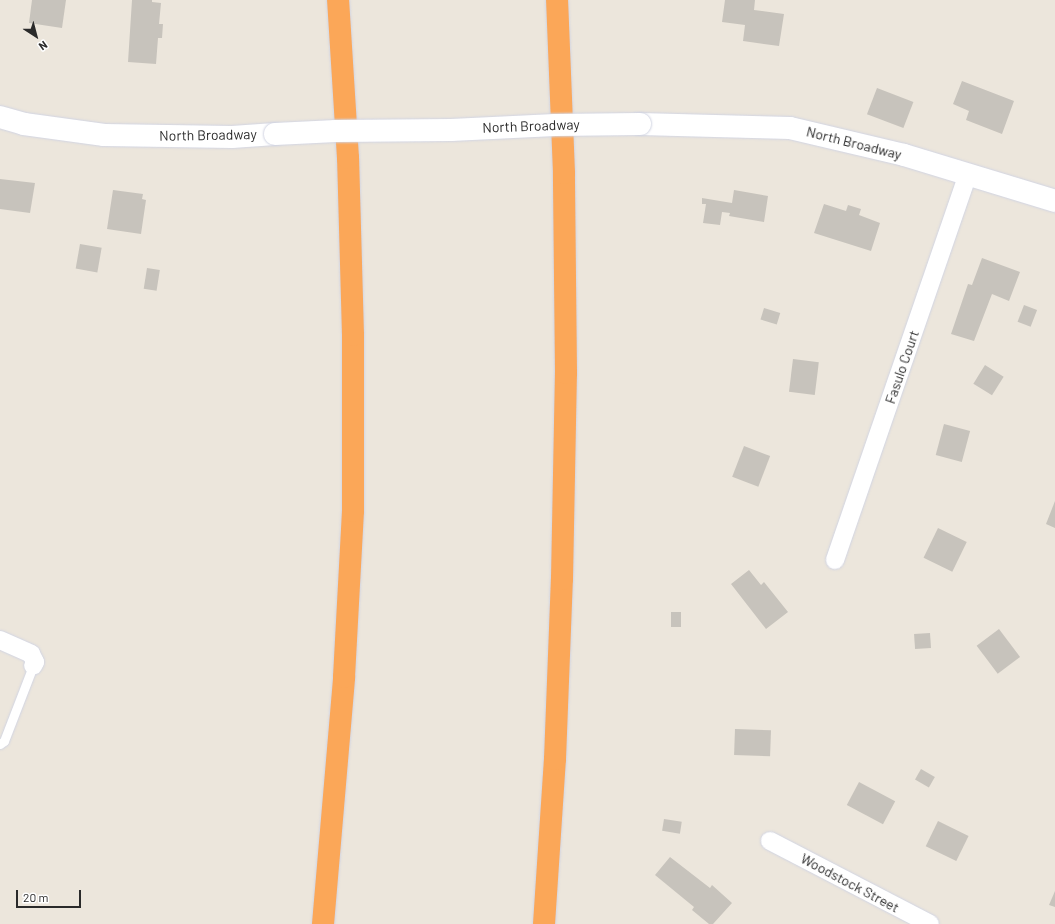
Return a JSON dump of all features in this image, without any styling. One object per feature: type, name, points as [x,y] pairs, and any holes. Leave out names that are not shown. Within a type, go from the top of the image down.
[{"type":"highway","points":[[323,924],[344,677],[353,511],[353,335],[349,173],[338,0]]},
{"type":"highway","points":[[544,924],[555,759],[562,587],[566,381],[564,173],[557,0]]},
{"type":"street","name":"North Broadway","points":[[0,117],[24,124],[104,135],[232,137],[336,131],[451,130],[555,125],[640,124],[788,128],[904,155],[1055,201]]},
{"type":"street","name":"Fasulo Court","points":[[835,560],[968,174]]},
{"type":"street","points":[[0,640],[31,654],[35,662],[34,666]]},
{"type":"street","name":"Woodstock Street","points":[[770,840],[930,924]]},
{"type":"lane","points":[[0,744],[4,741],[34,666]]},
{"type":"building","points":[[32,0],[66,0],[62,28],[29,23]]},
{"type":"building","points":[[132,0],[152,0],[152,2],[161,3],[159,24],[163,24],[162,38],[158,38],[156,64],[128,62]]},
{"type":"building","points":[[725,0],[755,0],[754,10],[784,14],[779,46],[743,41],[745,25],[722,22]]},
{"type":"building","points":[[962,81],[1014,101],[1002,134],[966,120],[969,111],[953,104]]},
{"type":"building","points":[[877,88],[913,102],[903,128],[867,114]]},
{"type":"building","points":[[0,179],[35,183],[30,213],[0,209]]},
{"type":"building","points":[[113,190],[143,194],[142,199],[146,200],[141,234],[107,229]]},
{"type":"building","points":[[734,190],[768,196],[764,222],[729,216],[730,213],[722,212],[720,225],[703,223],[706,204],[702,204],[702,198],[732,203]]},
{"type":"building","points":[[824,204],[846,211],[848,205],[861,209],[859,215],[880,223],[871,251],[814,233]]},
{"type":"building","points":[[80,244],[102,248],[97,272],[76,269]]},
{"type":"building","points":[[982,258],[1020,272],[1009,301],[992,294],[974,341],[951,334],[968,284],[972,285]]},
{"type":"building","points":[[147,268],[160,270],[157,291],[144,289]]},
{"type":"building","points":[[1024,305],[1037,310],[1031,327],[1018,322]]},
{"type":"building","points":[[764,308],[780,313],[777,324],[760,319]]},
{"type":"building","points":[[793,359],[819,362],[815,395],[789,392]]},
{"type":"building","points":[[985,365],[1004,377],[992,395],[973,384]]},
{"type":"building","points":[[944,424],[970,431],[962,462],[936,455]]},
{"type":"building","points":[[744,446],[770,456],[758,487],[732,477]]},
{"type":"building","points":[[1055,501],[1055,528],[1046,524]]},
{"type":"building","points":[[938,528],[967,542],[952,572],[924,558]]},
{"type":"building","points":[[749,570],[761,585],[764,582],[788,612],[766,629],[731,584]]},
{"type":"building","points":[[671,612],[681,612],[681,627],[671,627]]},
{"type":"building","points":[[999,629],[1020,657],[998,674],[977,646]]},
{"type":"building","points":[[930,633],[931,648],[915,649],[914,634]]},
{"type":"building","points":[[735,729],[771,730],[770,756],[734,755]]},
{"type":"building","points":[[921,769],[935,777],[929,787],[915,779]]},
{"type":"building","points":[[859,782],[895,801],[883,824],[847,805]]},
{"type":"building","points":[[664,819],[682,822],[680,834],[662,831]]},
{"type":"building","points":[[938,821],[969,836],[956,861],[926,846]]},
{"type":"building","points":[[670,857],[710,888],[712,885],[732,903],[713,924],[709,924],[692,910],[694,907],[655,875]]},
{"type":"building","points":[[1055,891],[1055,907],[1049,905]]}]
